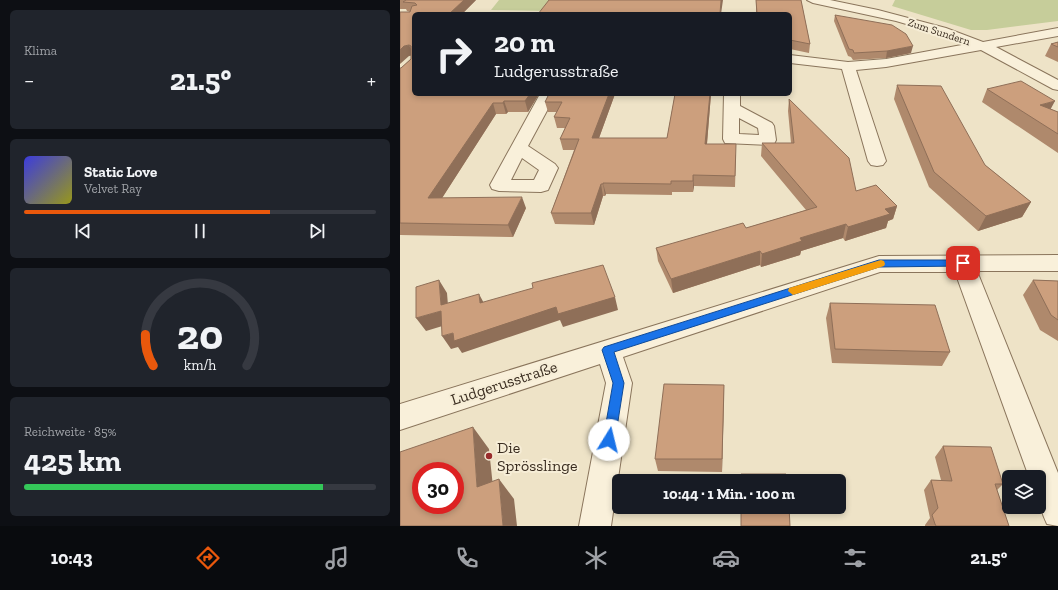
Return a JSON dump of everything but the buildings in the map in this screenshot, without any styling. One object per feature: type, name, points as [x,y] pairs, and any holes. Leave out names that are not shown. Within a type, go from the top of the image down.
[{"type":"street","name":"Zum Sundern","points":[[813,0],[881,14],[929,26],[982,46],[1058,86]]},
{"type":"street","points":[[792,59],[848,66],[886,63],[982,46],[1043,33],[1058,32]]},
{"type":"street","points":[[848,66],[877,161]]},
{"type":"street","points":[[519,148],[547,96]]},
{"type":"street","points":[[963,263],[1058,513]]},
{"type":"street","name":"Ludgerusstraße","points":[[400,417],[879,264],[1058,263]]},
{"type":"street","points":[[595,526],[618,383],[608,350]]},
{"type":"green space","points":[[499,0],[557,0],[549,11],[491,10]]},
{"type":"green space","points":[[895,0],[1058,0],[1058,21],[987,30],[971,30],[892,6]]},
{"type":"slow traffic","points":[[793,291],[881,264]]},
{"type":"place","name":"Die Sprösslinge","points":[[489,456]]},
{"type":"route","points":[[609,440],[618,383],[608,350],[879,264],[963,263]]}]
